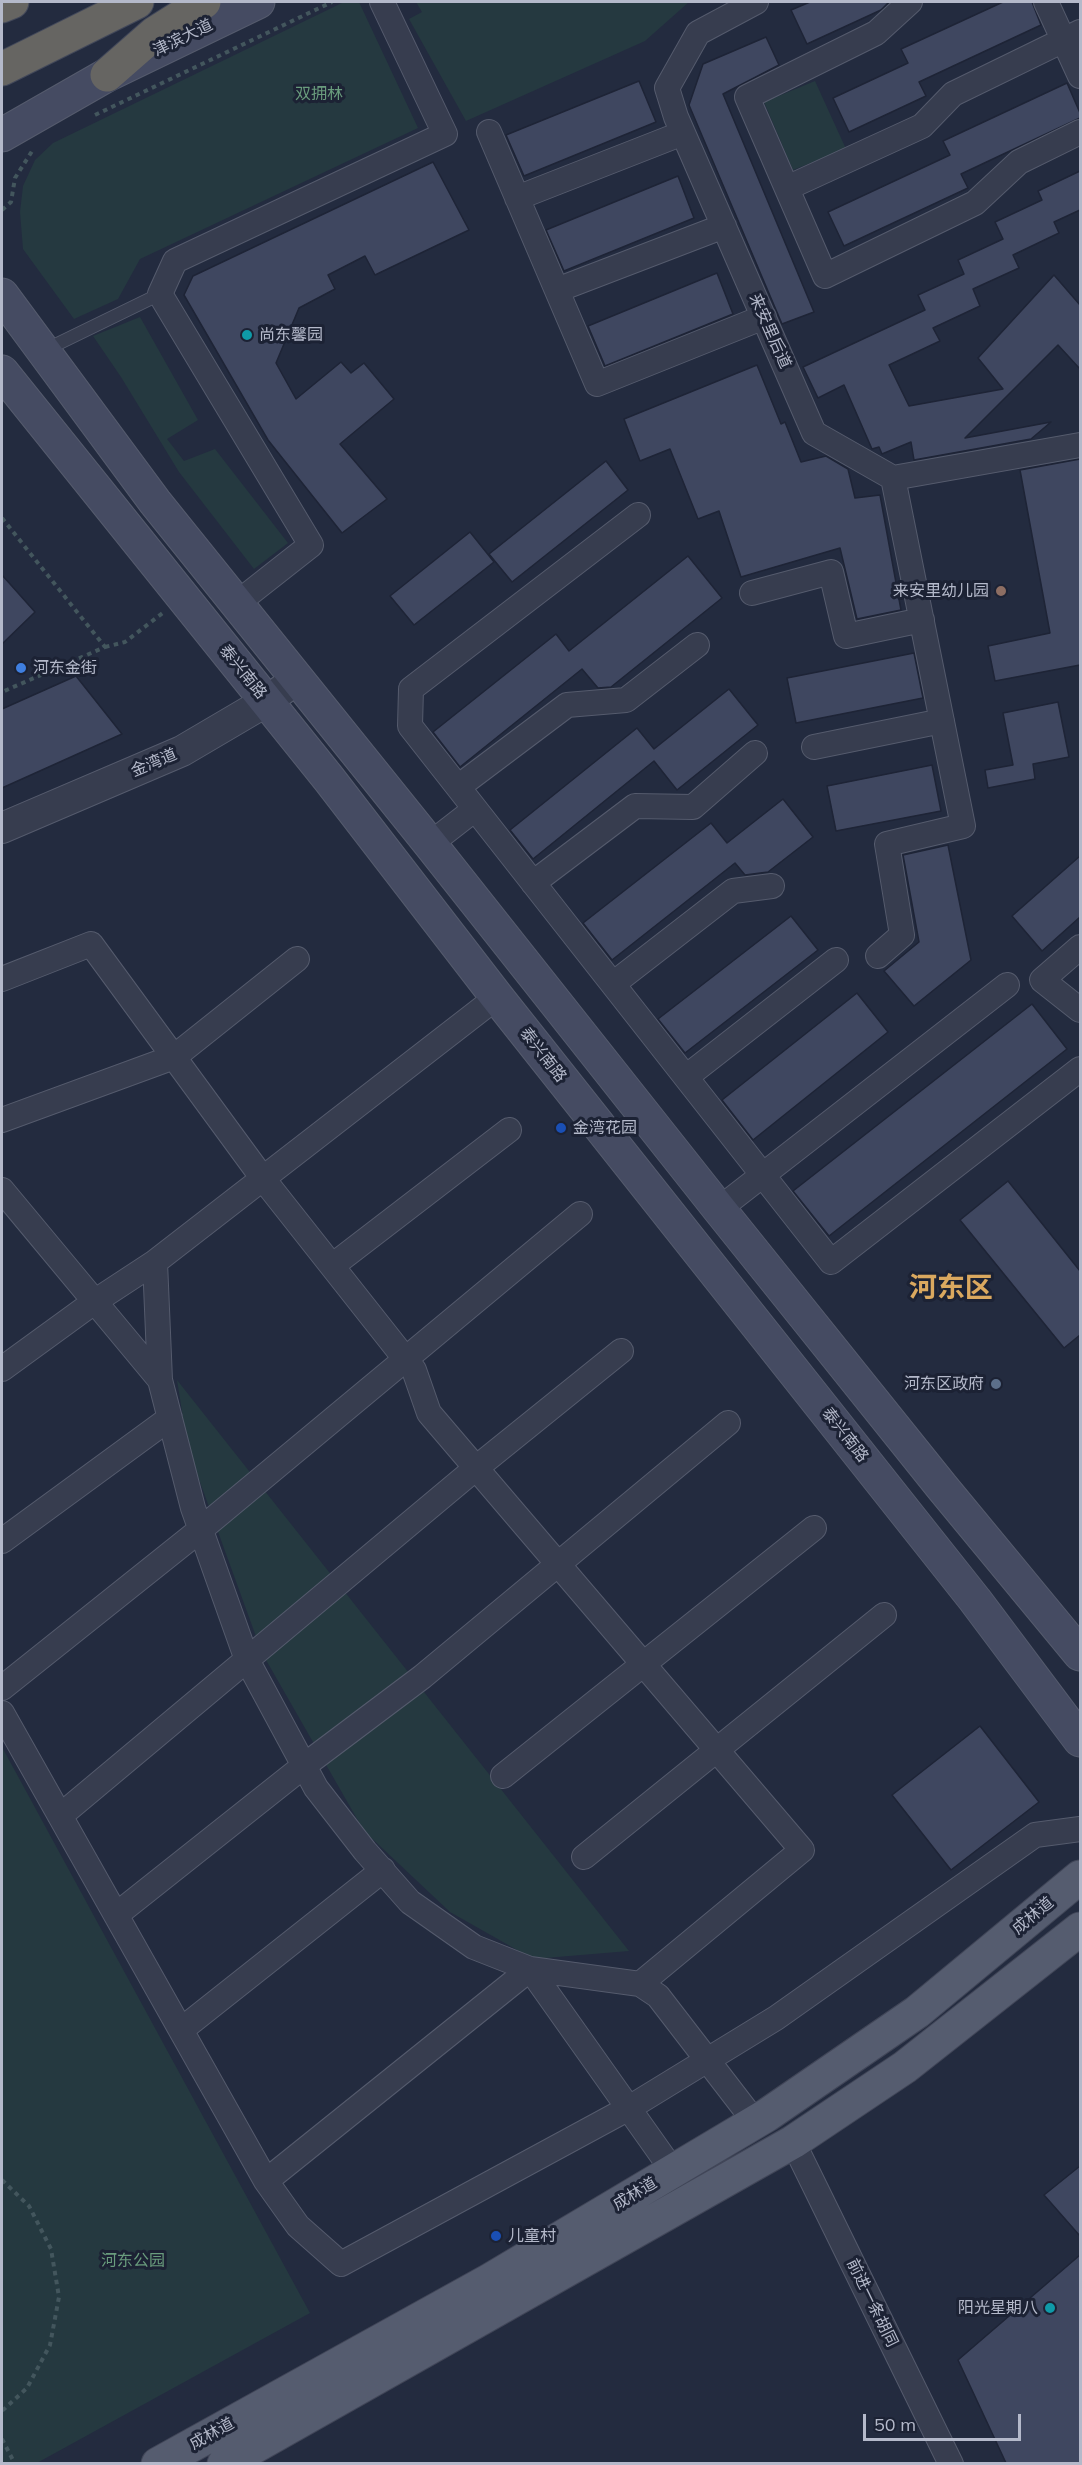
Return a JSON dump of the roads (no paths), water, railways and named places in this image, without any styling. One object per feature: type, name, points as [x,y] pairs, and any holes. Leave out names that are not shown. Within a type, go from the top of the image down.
[{"type":"highway","points":[[2,6],[12,2]]},
{"type":"highway","points":[[2,69],[137,2]]},
{"type":"highway","points":[[107,75],[155,33],[204,2]]},
{"type":"main road","name":"津滨大道","points":[[2,135],[107,75],[258,2]]},
{"type":"main road","points":[[2,295],[45,350],[155,502],[719,1209],[1080,1654]]},
{"type":"main road","name":"泰兴南路","points":[[2,372],[267,701],[497,997],[975,1600],[1080,1740]]},
{"type":"main road","name":"成林道","points":[[158,2463],[490,2280],[755,2122],[917,2012],[1080,1877]]},
{"type":"main road","name":"成林道","points":[[224,2463],[793,2142],[905,2067],[1080,1929]]},
{"type":"street","points":[[236,604],[311,545],[160,294],[175,261],[446,134],[382,2]]},
{"type":"street","name":"来安里后道","points":[[756,2],[698,33],[667,88],[683,133],[814,433],[893,478]]},
{"type":"street","points":[[910,2],[876,33],[747,97],[825,276],[975,203],[1018,162],[1080,132]]},
{"type":"street","points":[[1046,2],[1072,36],[1080,76]]},
{"type":"street","points":[[787,188],[922,126],[953,94],[1072,36]]},
{"type":"street","points":[[489,132],[597,384],[764,317]]},
{"type":"street","points":[[517,198],[683,133]]},
{"type":"street","points":[[556,290],[724,226]]},
{"type":"street","points":[[878,956],[902,935],[887,844],[963,826],[893,478],[1080,445]]},
{"type":"street","points":[[638,514],[411,689],[410,726],[831,1262],[1080,1069]]},
{"type":"street","points":[[752,593],[831,572],[846,636],[922,620]]},
{"type":"street","points":[[458,787],[567,705],[627,700],[697,645]]},
{"type":"street","name":"金湾道","points":[[2,828],[182,751],[267,701],[297,679]]},
{"type":"street","points":[[814,747],[942,721]]},
{"type":"street","points":[[533,883],[635,806],[693,807],[755,753]]},
{"type":"street","points":[[430,844],[475,809]]},
{"type":"street","points":[[613,984],[734,891],[772,886]]},
{"type":"street","points":[[2,979],[91,944],[264,1180],[414,1370],[429,1413],[802,1850],[640,1984]]},
{"type":"street","points":[[1080,947],[1042,980],[1080,1010]]},
{"type":"street","points":[[2,1120],[174,1057],[297,959]]},
{"type":"street","points":[[686,1077],[836,960]]},
{"type":"street","points":[[719,1209],[1007,984]]},
{"type":"street","points":[[2,1369],[94,1302],[155,1262],[264,1180],[497,997]]},
{"type":"street","points":[[332,1266],[509,1130]]},
{"type":"street","points":[[2,1193],[160,1380]]},
{"type":"street","points":[[2,1688],[200,1530],[580,1214]]},
{"type":"street","points":[[155,1262],[160,1380],[200,1530],[247,1660],[316,1788],[410,1902],[474,1947],[530,1969],[640,1984],[658,1996],[755,2122]]},
{"type":"street","points":[[60,1816],[476,1468],[621,1351]]},
{"type":"street","points":[[2,1541],[170,1418]]},
{"type":"street","points":[[116,1916],[305,1766],[422,1677],[728,1423]]},
{"type":"street","points":[[503,1776],[814,1528]]},
{"type":"street","points":[[584,1857],[884,1615]]},
{"type":"street","points":[[2,1713],[266,2181],[298,2226],[340,2264],[628,2108],[776,2018],[1035,1835],[1080,1829]]},
{"type":"street","points":[[181,2030],[382,1870]]},
{"type":"street","points":[[530,1969],[673,2171]]},
{"type":"street","points":[[266,2181],[530,1969]]},
{"type":"street","name":"前进一条胡同","points":[[793,2142],[951,2463]]},
{"type":"lane","points":[[45,350],[160,294]]},
{"type":"place","name":"尚东馨园","points":[[247,335]]},
{"type":"place","name":"来安里幼儿园","points":[[1001,591]]},
{"type":"place","name":"河东金街","points":[[21,668]]},
{"type":"place","name":"金湾花园","points":[[561,1128]]},
{"type":"place","name":"河东区政府","points":[[996,1384]]},
{"type":"place","name":"儿童村","points":[[496,2236]]},
{"type":"place","name":"阳光星期八","points":[[1050,2308]]},
{"type":"district","name":"河东区","points":[[951,1289]]},
{"type":"park label","name":"双拥林","points":[[319,94]]},
{"type":"park label","name":"河东公园","points":[[133,2261]]}]
